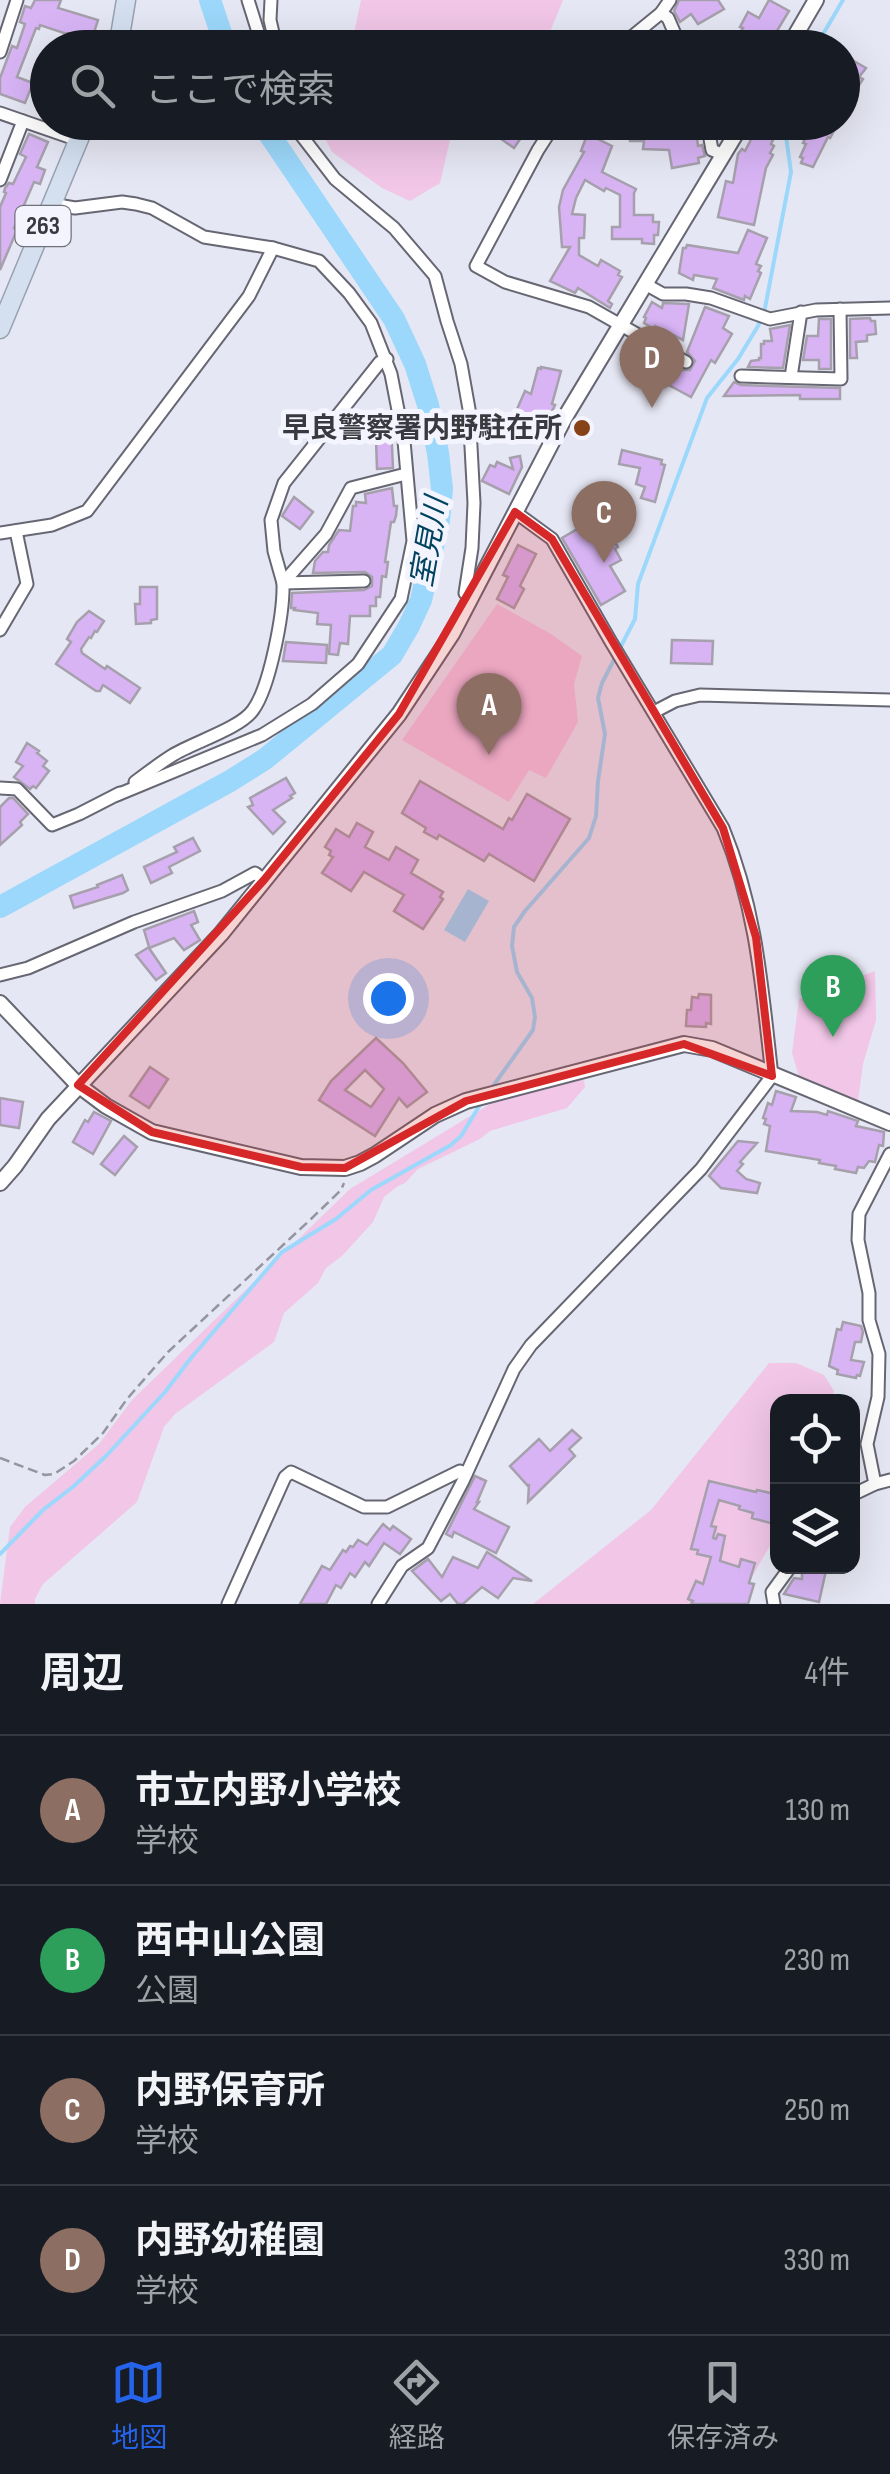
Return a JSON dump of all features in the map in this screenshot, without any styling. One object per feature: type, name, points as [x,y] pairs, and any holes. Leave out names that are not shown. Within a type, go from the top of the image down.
[{"type":"highway","points":[[121,30],[126,0]]},
{"type":"highway","name":"263","points":[[0,329],[78,140]]},
{"type":"street","points":[[0,52],[17,0]]},
{"type":"street","points":[[248,0],[257,30]]},
{"type":"street","points":[[272,0],[272,30]]},
{"type":"street","points":[[640,30],[670,0]]},
{"type":"street","points":[[798,30],[816,0]]},
{"type":"street","points":[[661,13],[673,30]]},
{"type":"street","points":[[0,112],[30,122]]},
{"type":"street","points":[[0,180],[23,121]]},
{"type":"street","points":[[305,140],[335,179],[394,228],[436,276],[462,364],[469,409],[474,503],[465,592],[472,598]]},
{"type":"street","points":[[544,140],[476,266],[505,282],[588,306],[686,362]]},
{"type":"street","points":[[710,140],[712,150],[724,155]]},
{"type":"street","points":[[0,1183],[78,1084],[221,934],[400,714],[472,598],[564,418],[733,140]]},
{"type":"street","points":[[0,788],[17,789],[52,825],[262,735],[312,704],[358,664],[400,599],[413,541],[404,440],[387,359],[371,323],[319,261],[273,248],[204,237],[152,208],[136,204],[75,208],[52,204]]},
{"type":"street","points":[[0,533],[52,525],[87,510],[249,296],[273,248]]},
{"type":"street","points":[[645,284],[663,294],[711,298],[770,319],[801,312],[890,308]]},
{"type":"street","points":[[742,376],[842,379],[840,309]]},
{"type":"street","points":[[791,377],[801,312]]},
{"type":"street","points":[[117,795],[175,753],[252,713],[265,684],[284,604],[271,520],[284,483],[380,362],[387,359]]},
{"type":"street","points":[[283,583],[326,534],[351,488],[406,474]]},
{"type":"street","points":[[378,1604],[402,1566],[428,1548],[514,1369],[531,1345],[701,1169],[772,1076],[756,937],[736,861],[722,828],[552,539],[514,512]]},
{"type":"street","points":[[0,630],[27,584],[16,531]]},
{"type":"street","points":[[283,583],[364,581]]},
{"type":"street","points":[[654,712],[675,701],[700,695],[890,700]]},
{"type":"street","points":[[0,975],[28,968],[134,922],[222,891],[255,872],[264,880]]},
{"type":"street","points":[[0,1003],[78,1084],[106,1106],[152,1132],[301,1166],[345,1168],[376,1156],[425,1120],[466,1101],[684,1044],[712,1049],[890,1123]]},
{"type":"street","points":[[875,1484],[867,1444],[878,1397],[879,1354],[869,1320],[869,1293],[858,1240],[859,1214],[890,1154]]},
{"type":"street","points":[[876,1346],[890,1350]]},
{"type":"street","points":[[228,1604],[286,1477],[292,1472],[364,1507],[387,1507],[460,1471],[466,1474]]},
{"type":"street","points":[[860,1491],[890,1480]]},
{"type":"street","points":[[774,1604],[772,1592],[785,1574]]},
{"type":"path","points":[[0,1458],[45,1475],[74,1462],[104,1433],[127,1399],[168,1352],[340,1190],[348,1176],[345,1168]]},
{"type":"highlighted area","points":[[515,512],[552,539],[723,828],[756,937],[772,1076],[684,1044],[466,1101],[345,1168],[301,1167],[152,1132],[78,1085],[264,880],[399,714]]},
{"type":"shaded area","points":[[361,0],[563,0],[551,30],[355,30]]},
{"type":"shaded area","points":[[326,140],[450,140],[440,183],[410,201],[382,188],[332,152]]},
{"type":"shaded area","points":[[497,604],[582,656],[574,684],[578,722],[546,778],[529,770],[509,802],[402,740]]},
{"type":"shaded area","points":[[875,971],[876,1020],[863,1064],[858,1101],[800,1080],[792,1053],[799,999]]},
{"type":"shaded area","points":[[579,1076],[585,1087],[567,1108],[490,1131],[418,1169],[384,1197],[373,1222],[326,1268],[318,1283],[284,1313],[274,1342],[175,1414],[164,1427],[137,1502],[43,1584],[35,1604],[0,1604],[10,1527],[25,1507],[99,1444],[132,1400],[350,1189],[500,1098]]},
{"type":"shaded area","points":[[769,1363],[796,1363],[824,1375],[833,1394],[770,1394],[770,1546],[736,1604],[533,1604],[651,1510]]},
{"type":"water","points":[[468,889],[489,901],[465,942],[444,930]]},
{"type":"building","points":[[35,0],[61,0],[58,8],[98,20],[95,30],[55,30],[40,25],[39,29],[30,30],[30,43],[17,77],[30,82],[25,103],[0,94],[0,78],[12,46],[17,48],[25,24],[20,22],[25,6],[31,8]]},
{"type":"building","points":[[679,0],[718,0],[724,9],[698,24],[691,14],[680,22],[674,11]]},
{"type":"building","points":[[769,0],[789,11],[778,30],[740,27],[748,12],[759,18]]},
{"type":"building","points":[[29,134],[30,140],[48,142],[37,167],[45,170],[40,184],[34,182],[0,270],[0,207],[5,188],[13,184],[26,157],[20,154]]},
{"type":"building","points":[[503,140],[519,140],[514,148]]},
{"type":"building","points":[[585,140],[600,140],[612,146],[602,172],[636,189],[634,215],[653,215],[653,222],[659,222],[654,244],[642,243],[642,239],[612,239],[612,227],[620,227],[620,195],[585,180],[572,214],[585,215],[579,255],[598,266],[601,260],[620,271],[618,275],[622,277],[608,301],[612,304],[610,308],[578,288],[575,293],[550,281],[570,247],[562,247],[559,207],[563,190],[584,152],[581,151]]},
{"type":"building","points":[[697,140],[705,156],[698,158],[699,163],[672,168],[669,150],[643,149],[644,141],[630,141]]},
{"type":"building","points":[[751,140],[773,140],[773,155],[766,168],[754,225],[718,217],[726,181],[733,183],[738,154],[742,149],[745,151]]},
{"type":"building","points":[[826,140],[813,167],[801,163],[806,144],[803,143]]},
{"type":"building","points":[[748,230],[767,238],[756,264],[761,266],[761,273],[750,299],[713,288],[717,279],[694,275],[693,280],[679,273],[683,248],[687,245],[738,253]]},
{"type":"building","points":[[652,302],[662,308],[663,303],[689,304],[683,340],[644,323]]},
{"type":"building","points":[[705,307],[729,316],[723,328],[732,334],[715,363],[711,360],[691,397],[621,354],[629,340],[681,370],[690,370],[695,361],[687,352]]},
{"type":"building","points":[[819,319],[831,319],[831,369],[819,369],[819,360],[803,360],[807,336],[818,336]]},
{"type":"building","points":[[850,319],[875,321],[876,334],[867,335],[867,341],[856,342],[857,358],[850,358]]},
{"type":"building","points":[[790,325],[783,368],[748,367],[751,361],[761,358],[761,344],[772,341],[770,329]]},
{"type":"building","points":[[541,367],[561,371],[552,404],[555,405],[543,427],[514,416],[525,391],[531,394]]},
{"type":"building","points":[[734,382],[840,388],[840,399],[724,396]]},
{"type":"building","points":[[391,424],[393,468],[377,469],[376,440],[369,441],[368,430]]},
{"type":"building","points":[[622,450],[662,460],[665,465],[655,502],[641,498],[645,487],[636,484],[640,468],[619,464]]},
{"type":"building","points":[[520,456],[522,467],[509,494],[482,481],[490,465],[495,467],[497,462],[513,469],[510,458]]},
{"type":"building","points":[[392,488],[396,516],[391,522],[386,577],[382,576],[380,597],[376,597],[376,606],[370,606],[370,616],[350,616],[348,644],[340,643],[338,655],[329,654],[331,625],[317,624],[318,613],[291,608],[292,593],[364,590],[372,586],[372,577],[365,572],[313,573],[315,561],[328,552],[339,530],[350,531],[356,502],[366,503],[365,494]]},
{"type":"building","points":[[294,497],[313,512],[300,529],[282,516]]},
{"type":"building","points":[[598,517],[618,547],[615,549],[621,560],[610,566],[625,591],[601,605],[562,538]]},
{"type":"building","points":[[518,545],[536,554],[514,608],[497,599],[508,577],[503,575]]},
{"type":"building","points":[[140,587],[157,587],[157,619],[151,623],[136,624],[135,604],[140,604]]},
{"type":"building","points":[[89,611],[104,621],[89,637],[82,653],[140,688],[130,703],[103,685],[96,691],[56,664],[71,642],[67,639],[77,622]]},
{"type":"building","points":[[672,640],[713,641],[712,664],[671,663]]},
{"type":"building","points":[[286,642],[327,645],[326,663],[283,661]]},
{"type":"building","points":[[27,743],[47,761],[43,766],[49,771],[36,788],[30,789],[14,777],[23,766],[16,762]]},
{"type":"building","points":[[286,778],[295,793],[273,810],[285,822],[273,834],[248,807],[253,805],[250,798]]},
{"type":"building","points":[[420,781],[503,829],[527,794],[570,819],[534,881],[489,854],[484,861],[439,835],[437,839],[402,813]]},
{"type":"building","points":[[9,798],[28,814],[0,845],[0,807]]},
{"type":"building","points":[[357,823],[373,832],[365,847],[389,860],[396,847],[418,860],[411,873],[443,892],[443,899],[423,929],[394,911],[404,895],[364,872],[351,891],[322,873],[333,857],[325,847],[336,829],[349,837]]},
{"type":"building","points":[[193,838],[200,851],[169,867],[172,873],[151,883],[144,867],[177,852],[174,847]]},
{"type":"building","points":[[122,875],[128,890],[74,908],[70,896]]},
{"type":"building","points":[[194,911],[198,922],[191,925],[200,940],[184,950],[174,938],[149,948],[166,973],[156,980],[136,955],[149,947],[144,930]]},
{"type":"building","points":[[699,994],[711,995],[711,1024],[686,1026],[692,997],[698,998]]},
{"type":"building","points":[[376,1038],[427,1092],[407,1107],[399,1098],[375,1136],[319,1100],[331,1081]],"holes":[[[365,1070],[384,1089],[371,1107],[345,1090]]]},
{"type":"building","points":[[150,1067],[168,1079],[149,1108],[130,1096]]},
{"type":"building","points":[[776,1091],[796,1097],[791,1111],[827,1115],[828,1111],[858,1121],[856,1126],[884,1132],[883,1146],[879,1145],[875,1162],[858,1167],[856,1173],[835,1169],[836,1166],[819,1163],[820,1160],[766,1151],[770,1126],[764,1124],[763,1118]]},
{"type":"building","points":[[0,1098],[23,1102],[19,1128],[0,1125]]},
{"type":"building","points":[[94,1112],[111,1121],[93,1154],[73,1142]]},
{"type":"building","points":[[124,1136],[137,1147],[115,1175],[101,1164]]},
{"type":"building","points":[[738,1141],[757,1143],[737,1171],[760,1183],[757,1193],[721,1188],[709,1176]]},
{"type":"building","points":[[843,1322],[861,1326],[863,1332],[861,1342],[855,1342],[851,1360],[864,1362],[856,1378],[837,1374],[838,1370],[829,1366],[837,1329],[841,1330]]},
{"type":"building","points":[[572,1430],[581,1438],[569,1449],[575,1456],[528,1502],[529,1484],[510,1466],[539,1439],[550,1451]]},
{"type":"building","points":[[475,1476],[486,1481],[474,1509],[509,1527],[496,1553],[454,1532],[452,1537],[446,1534]]},
{"type":"building","points":[[709,1481],[770,1493],[770,1523],[752,1518],[753,1513],[739,1509],[740,1506],[719,1500],[711,1526],[716,1527],[713,1538],[718,1534],[725,1536],[720,1561],[739,1567],[741,1559],[755,1563],[748,1604],[691,1604],[693,1601],[688,1599],[696,1581],[703,1584],[711,1557],[691,1549]]},
{"type":"building","points":[[383,1524],[411,1539],[400,1554],[384,1543],[369,1566],[365,1562],[355,1577],[350,1573],[341,1588],[336,1585],[326,1604],[300,1604],[322,1566],[330,1570],[343,1550],[346,1552],[358,1540],[367,1545]]},
{"type":"building","points":[[487,1552],[532,1581],[513,1578],[498,1598],[482,1587],[458,1604],[450,1594],[441,1601],[412,1571],[428,1559],[442,1577],[453,1557],[478,1568]]},
{"type":"building","points":[[802,1574],[825,1574],[819,1602],[784,1594],[794,1578],[802,1579]]},
{"type":"waterway","name":"室見川","points":[[210,0],[220,30]]},
{"type":"waterway","points":[[826,30],[843,0]]},
{"type":"waterway","name":"室見川","points":[[0,907],[265,759],[392,655],[421,600],[442,489],[428,405],[415,364],[394,319],[273,140]]},
{"type":"waterway","points":[[491,1089],[533,1030],[535,1017],[532,998],[517,972],[512,946],[514,927],[589,838],[596,816],[605,734],[598,698],[602,683],[635,619],[638,584],[707,398],[738,359],[765,308],[791,172],[787,140]]},
{"type":"waterway","points":[[0,1554],[43,1510],[107,1455],[282,1252],[336,1219],[371,1190],[451,1145],[483,1100]]},
{"type":"place","name":"内野幼稚園","points":[[652,408]]},
{"type":"place","name":"早良警察署内野駐在所","points":[[582,428]]},
{"type":"place","name":"内野保育所","points":[[604,563]]},
{"type":"place","name":"市立内野小学校","points":[[489,755]]},
{"type":"place","name":"西中山公園","points":[[833,1037]]}]
